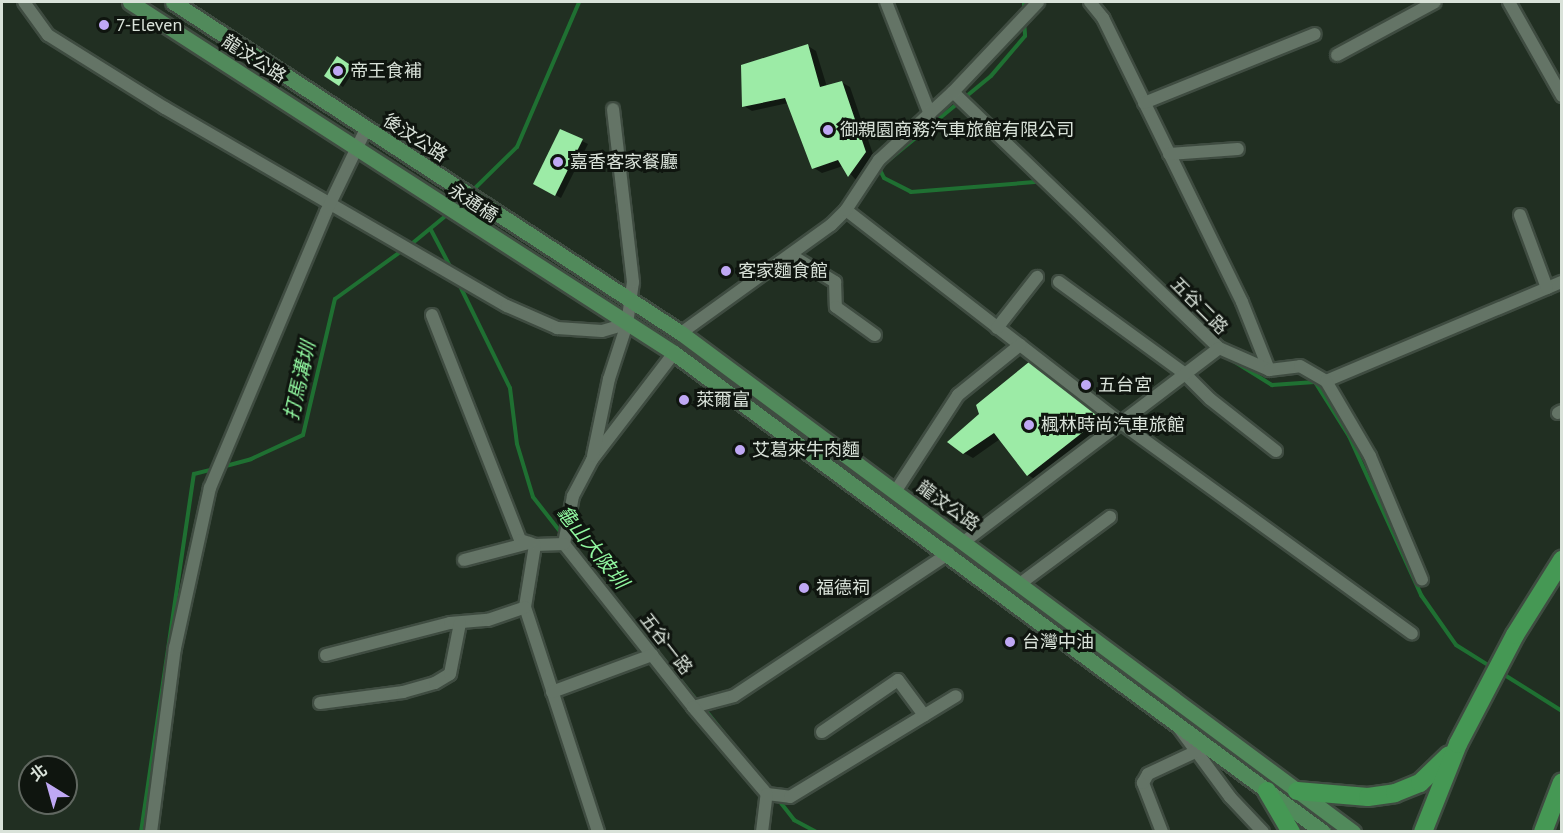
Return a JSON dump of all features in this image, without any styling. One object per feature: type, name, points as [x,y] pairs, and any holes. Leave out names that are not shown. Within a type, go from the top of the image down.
[{"type":"highway","points":[[1423,831],[1458,744],[1515,635],[1562,560]]},
{"type":"highway","points":[[1297,791],[1368,797],[1395,793],[1420,783],[1436,771],[1458,744]]},
{"type":"highway","points":[[1543,831],[1562,782]]},
{"type":"highway","points":[[1267,791],[1291,831]]},
{"type":"main road","name":"龍汶公路","points":[[130,2],[355,148]]},
{"type":"main road","name":"龍汶公路","points":[[173,2],[366,129]]},
{"type":"main road","name":"後汶公路","points":[[366,129],[442,178]]},
{"type":"main road","name":"永通橋","points":[[355,148],[499,242]]},
{"type":"main road","name":"永通橋","points":[[442,178],[512,225]]},
{"type":"main road","name":"龍汶公路","points":[[512,225],[632,304],[681,333],[1353,831]]},
{"type":"main road","name":"龍汶公路","points":[[499,242],[674,353],[1172,717],[1267,791],[1323,831]]},
{"type":"main road","points":[[674,353],[681,333]]},
{"type":"street","points":[[24,2],[48,35],[165,108],[331,201],[480,289],[557,328],[602,331],[627,324]]},
{"type":"street","points":[[886,2],[930,114]]},
{"type":"street","points":[[681,333],[791,255],[846,210],[879,160],[930,114],[956,95],[1038,2]]},
{"type":"street","points":[[1090,2],[1103,18],[1242,302],[1269,370]]},
{"type":"street","points":[[1337,55],[1436,2]]},
{"type":"street","points":[[1509,2],[1562,96]]},
{"type":"street","points":[[1144,103],[1315,34]]},
{"type":"street","name":"五谷二路","points":[[956,95],[1219,348],[965,542]]},
{"type":"street","points":[[592,460],[609,378],[632,304],[633,282],[613,109]]},
{"type":"street","points":[[155,829],[175,648],[210,488],[235,424],[331,201],[366,129]]},
{"type":"street","points":[[1169,154],[1238,149]]},
{"type":"street","points":[[846,210],[1121,423],[1412,634]]},
{"type":"street","points":[[1520,215],[1547,288]]},
{"type":"street","points":[[791,255],[835,282],[836,307],[875,335]]},
{"type":"street","points":[[997,328],[1037,277]]},
{"type":"street","points":[[1059,282],[1185,374],[1210,399],[1276,451]]},
{"type":"street","points":[[1326,381],[1562,282]]},
{"type":"street","points":[[432,315],[520,540],[532,544]]},
{"type":"street","points":[[895,492],[958,395],[1020,345]]},
{"type":"street","points":[[1219,348],[1269,370],[1299,366],[1326,381],[1370,456],[1422,580]]},
{"type":"street","points":[[464,560],[532,544],[564,544],[573,496],[592,460],[674,353]]},
{"type":"street","points":[[1021,583],[1110,517]]},
{"type":"street","points":[[532,544],[525,608],[598,831]]},
{"type":"street","name":"五谷一路","points":[[564,544],[693,707],[767,794]]},
{"type":"street","points":[[693,707],[734,696],[949,553]]},
{"type":"street","points":[[326,655],[460,623],[488,620],[525,608]]},
{"type":"street","points":[[320,703],[403,693],[435,683],[450,674],[460,623]]},
{"type":"street","points":[[552,692],[652,655]]},
{"type":"street","points":[[822,732],[898,680],[924,715]]},
{"type":"street","points":[[762,831],[767,794],[790,797],[956,696]]},
{"type":"street","points":[[1172,717],[1195,752],[1263,831]]},
{"type":"street","points":[[1162,831],[1143,783],[1148,774],[1195,752]]},
{"type":"building","name":"御親園商務汽車旅館有限公司","points":[[808,44],[820,87],[842,81],[866,152],[848,177],[838,160],[812,169],[785,98],[742,107],[741,65]]},
{"type":"building","name":"帝王食補","points":[[337,56],[352,66],[339,86],[324,76]]},
{"type":"building","name":"嘉香客家餐廳","points":[[560,129],[583,139],[555,196],[533,184]]},
{"type":"building","name":"楓林時尚汽車旅館","points":[[1029,362],[1101,418],[1027,476],[994,433],[963,454],[947,442],[979,414],[976,405]]},
{"type":"waterway","name":"打馬溝圳","points":[[472,191],[517,147],[579,2]]},
{"type":"waterway","points":[[1024,2],[1024,13]]},
{"type":"waterway","points":[[1024,20],[1025,36],[991,76],[879,168],[884,178],[911,192],[1035,182]]},
{"type":"waterway","name":"打馬溝圳","points":[[454,207],[466,196]]},
{"type":"waterway","name":"打馬溝圳","points":[[409,246],[449,213]]},
{"type":"waterway","name":"龜山大陂圳","points":[[431,230],[452,270]]},
{"type":"waterway","name":"打馬溝圳","points":[[222,467],[251,459],[303,435],[335,299],[403,250]]},
{"type":"waterway","name":"龜山大陂圳","points":[[458,282],[510,388],[517,444],[533,497],[562,534]]},
{"type":"waterway","points":[[1235,362],[1272,385],[1315,382],[1349,436],[1421,595],[1456,645],[1489,666]]},
{"type":"waterway","name":"打馬溝圳","points":[[141,832],[194,474],[214,469]]},
{"type":"waterway","name":"龜山大陂圳","points":[[614,598],[698,702]]},
{"type":"waterway","points":[[1503,674],[1562,711]]},
{"type":"waterway","name":"龜山大陂圳","points":[[703,707],[738,751]]},
{"type":"waterway","name":"龜山大陂圳","points":[[777,798],[794,820],[817,832]]},
{"type":"place","name":"7-Eleven","points":[[104,25]]},
{"type":"place","name":"帝王食補","points":[[338,71]]},
{"type":"place","name":"御親園商務汽車旅館有限公司","points":[[828,130]]},
{"type":"place","name":"嘉香客家餐廳","points":[[558,162]]},
{"type":"place","name":"客家麵食館","points":[[726,271]]},
{"type":"place","name":"五台宮","points":[[1086,385]]},
{"type":"place","name":"萊爾富","points":[[684,400]]},
{"type":"place","name":"楓林時尚汽車旅館","points":[[1029,425]]},
{"type":"place","name":"艾葛來牛肉麵","points":[[740,450]]},
{"type":"place","name":"福德祠","points":[[804,588]]},
{"type":"place","name":"台灣中油","points":[[1010,642]]}]
